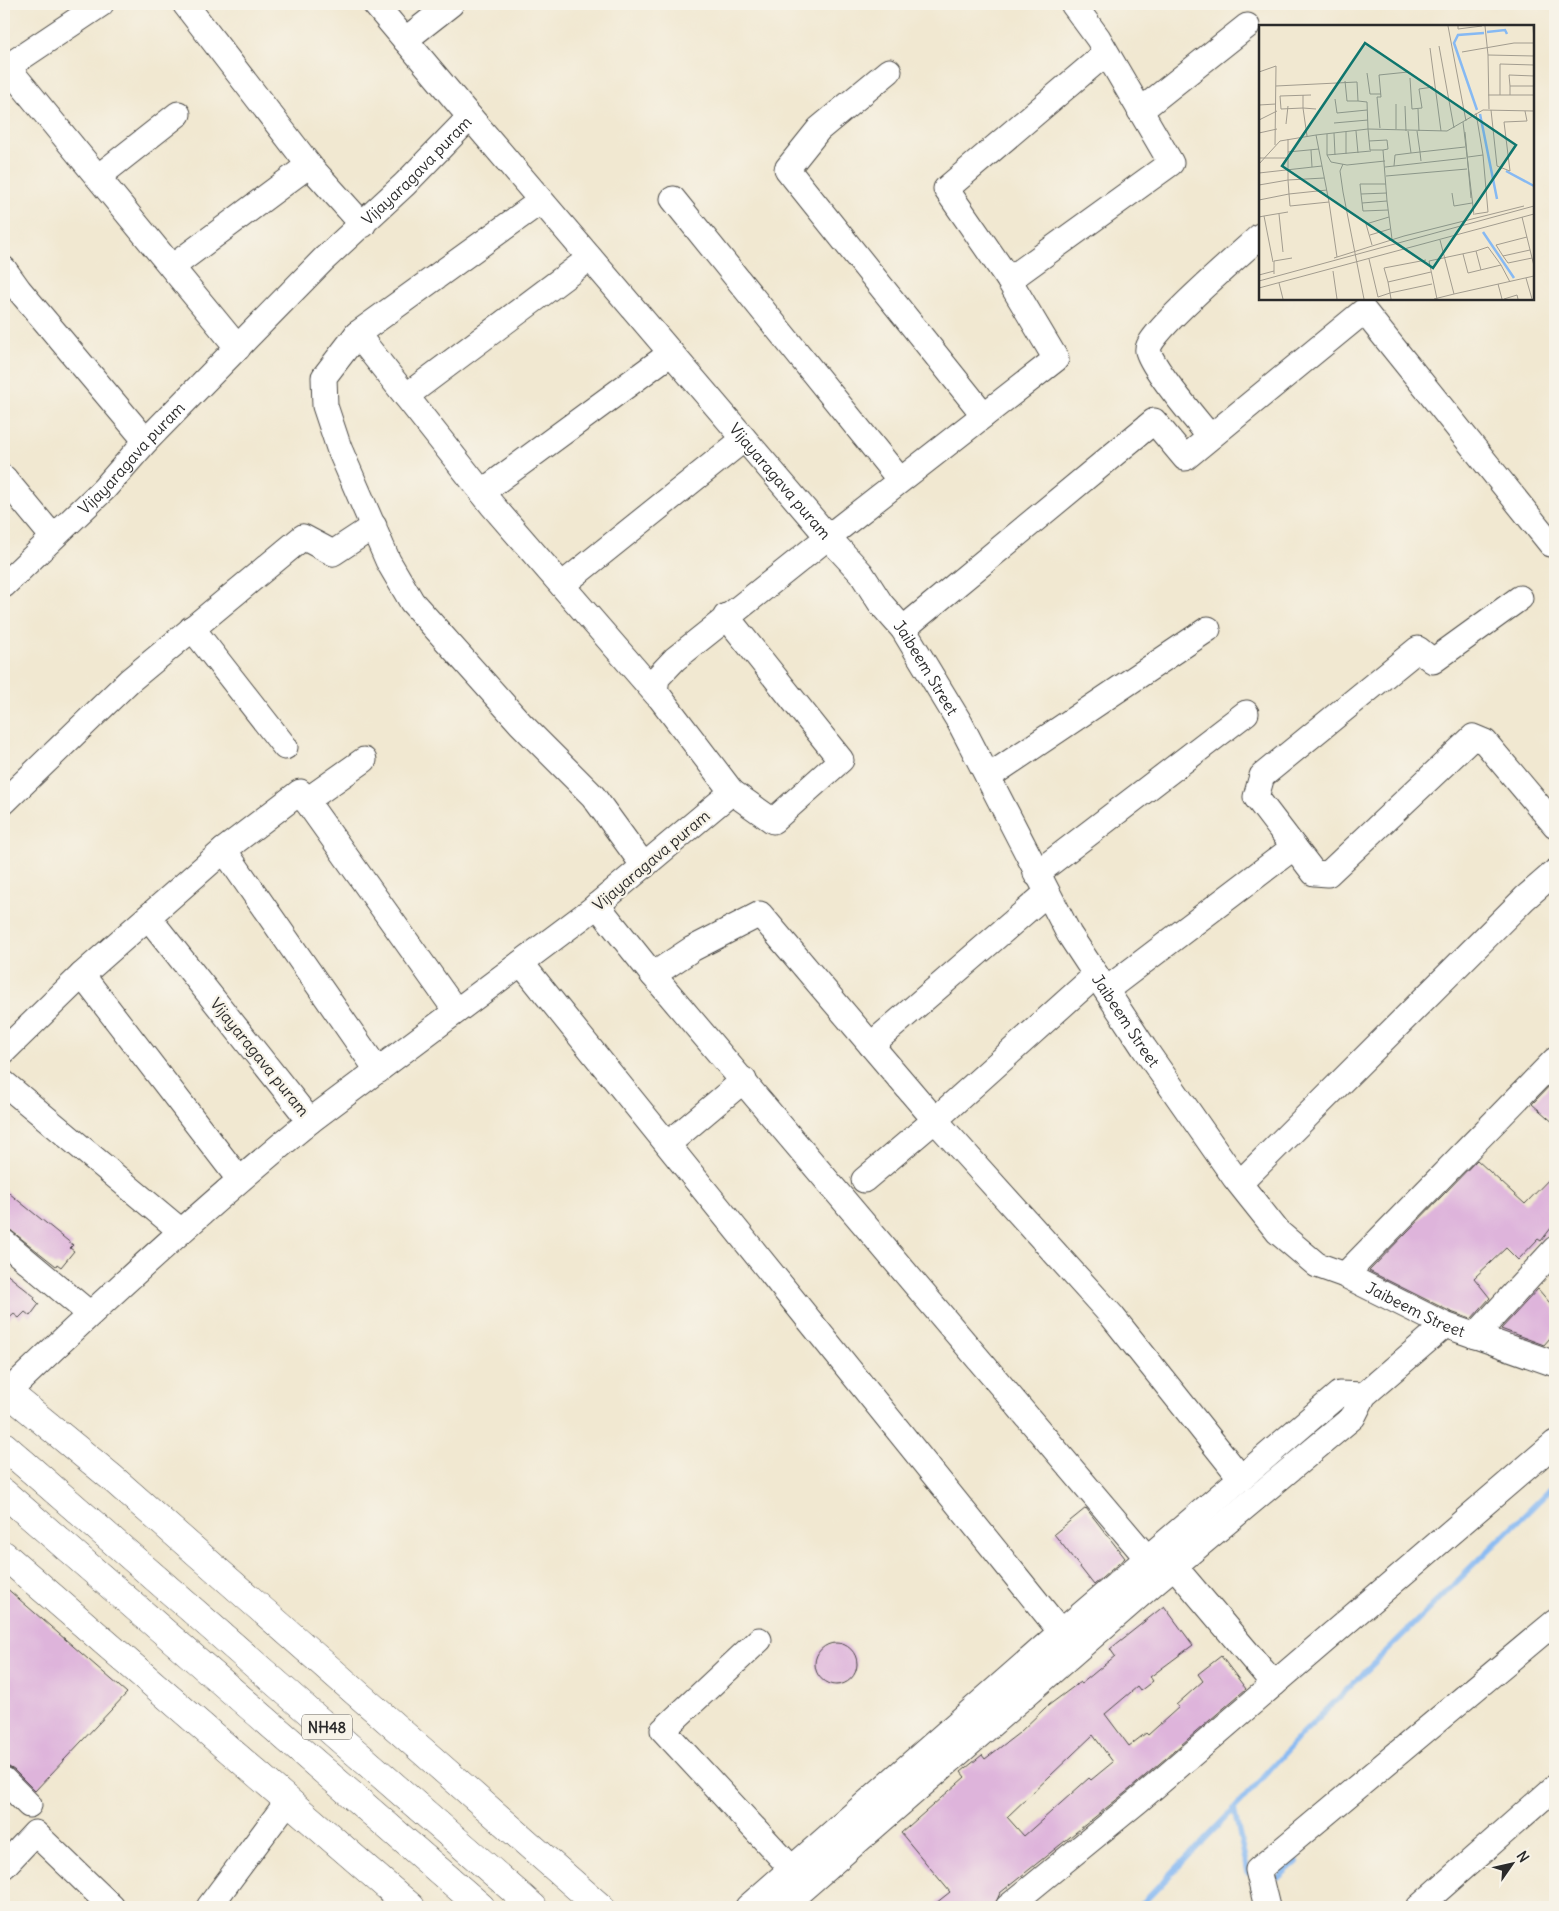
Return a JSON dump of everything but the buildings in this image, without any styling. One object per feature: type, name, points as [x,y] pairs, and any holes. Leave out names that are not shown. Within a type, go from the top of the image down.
[{"type":"main road","points":[[6,1390],[111,1477],[600,1907]]},
{"type":"main road","name":"NH48","points":[[4,1446],[533,1907]]},
{"type":"main road","name":"NH48","points":[[4,1493],[101,1575],[481,1907]]},
{"type":"main road","points":[[4,1555],[411,1907]]},
{"type":"street","points":[[101,4],[5,66],[238,348]]},
{"type":"street","points":[[185,4],[309,165],[362,225]]},
{"type":"street","points":[[375,4],[470,117]]},
{"type":"street","points":[[405,40],[451,4]]},
{"type":"street","points":[[1009,280],[1170,163],[1106,53],[1073,4]]},
{"type":"street","points":[[1140,111],[1247,26]]},
{"type":"street","points":[[828,537],[1056,359],[1009,280],[946,189],[1106,53]]},
{"type":"street","points":[[889,70],[819,129],[787,168],[984,415]]},
{"type":"street","points":[[98,177],[178,114]]},
{"type":"street","name":"Vijayaragava puram","points":[[4,585],[104,489],[146,441],[323,260],[362,225],[470,117],[828,537],[726,616],[675,659],[657,678],[655,692],[658,695]]},
{"type":"street","points":[[172,267],[309,165]]},
{"type":"street","points":[[673,199],[900,480]]},
{"type":"street","points":[[541,201],[357,334],[324,378],[325,406],[339,448],[388,561],[412,602],[521,724],[593,796],[644,866]]},
{"type":"street","points":[[1210,437],[1155,365],[1147,350],[1148,343],[1172,317],[1259,237]]},
{"type":"street","points":[[406,396],[590,258]]},
{"type":"street","points":[[4,269],[19,290],[146,441]]},
{"type":"street","points":[[903,629],[1154,421],[1185,458],[1364,311],[1551,544]]},
{"type":"street","points":[[357,334],[482,492],[658,695],[732,792],[773,821],[841,760],[726,616]]},
{"type":"street","points":[[482,492],[671,353]]},
{"type":"street","points":[[562,584],[744,439]]},
{"type":"street","points":[[4,478],[53,537]]},
{"type":"street","points":[[4,802],[129,681],[303,537],[333,553],[374,526]]},
{"type":"street","name":"Jaibeem Street","points":[[828,537],[861,574],[881,604],[903,629],[960,724],[1041,883],[1101,982],[1144,1048],[1240,1183],[1278,1232],[1317,1265],[1345,1275],[1444,1325],[1555,1364]]},
{"type":"street","points":[[1520,598],[1433,661],[1418,649],[1262,776],[1256,798],[1314,873],[1328,874],[1473,737],[1485,742],[1555,825]]},
{"type":"street","points":[[192,628],[285,747]]},
{"type":"street","points":[[988,777],[1208,629]]},
{"type":"street","points":[[871,1046],[1041,883],[1246,713]]},
{"type":"street","points":[[306,801],[364,760]]},
{"type":"street","points":[[4,1051],[82,975],[224,850],[300,792],[456,1012]]},
{"type":"street","name":"Vijayaragava puram","points":[[148,917],[310,1121],[597,905],[732,792]]},
{"type":"street","points":[[864,1180],[1101,982],[1294,847]]},
{"type":"street","points":[[224,850],[378,1071]]},
{"type":"street","points":[[1240,1183],[1518,905],[1555,872]]},
{"type":"street","points":[[597,905],[653,975],[744,1080],[1147,1558]]},
{"type":"street","points":[[653,975],[692,949],[760,914],[935,1120],[1112,1316],[1241,1478]]},
{"type":"street","points":[[521,963],[1061,1632]]},
{"type":"street","points":[[82,975],[239,1179]]},
{"type":"street","points":[[1345,1275],[1555,1060]]},
{"type":"street","points":[[668,1144],[744,1080]]},
{"type":"street","points":[[4,1082],[181,1231]]},
{"type":"street","points":[[6,1390],[239,1179],[310,1121]]},
{"type":"street","points":[[4,1242],[90,1314]]},
{"type":"street","points":[[1475,1336],[1555,1249]]},
{"type":"street","points":[[782,1907],[1174,1566],[1353,1417],[1364,1395],[1444,1325]]},
{"type":"street","points":[[748,1907],[1061,1632],[1339,1394],[1364,1395]]},
{"type":"street","points":[[1008,1907],[1139,1800],[1555,1443]]},
{"type":"street","points":[[1174,1566],[1274,1684]]},
{"type":"street","points":[[1267,1907],[1258,1870],[1555,1622]]},
{"type":"street","points":[[759,1640],[663,1730],[792,1869]]},
{"type":"street","points":[[4,1780],[28,1805]]},
{"type":"street","points":[[1419,1907],[1555,1787]]},
{"type":"street","points":[[209,1907],[288,1801]]},
{"type":"street","points":[[4,1866],[35,1833],[112,1907]]},
{"type":"waterway","points":[[1139,1907],[1234,1809],[1302,1734],[1555,1485]]},
{"type":"waterway","points":[[1234,1809],[1248,1873]]},
{"type":"waterway","points":[[1279,1877],[1296,1862]]}]
